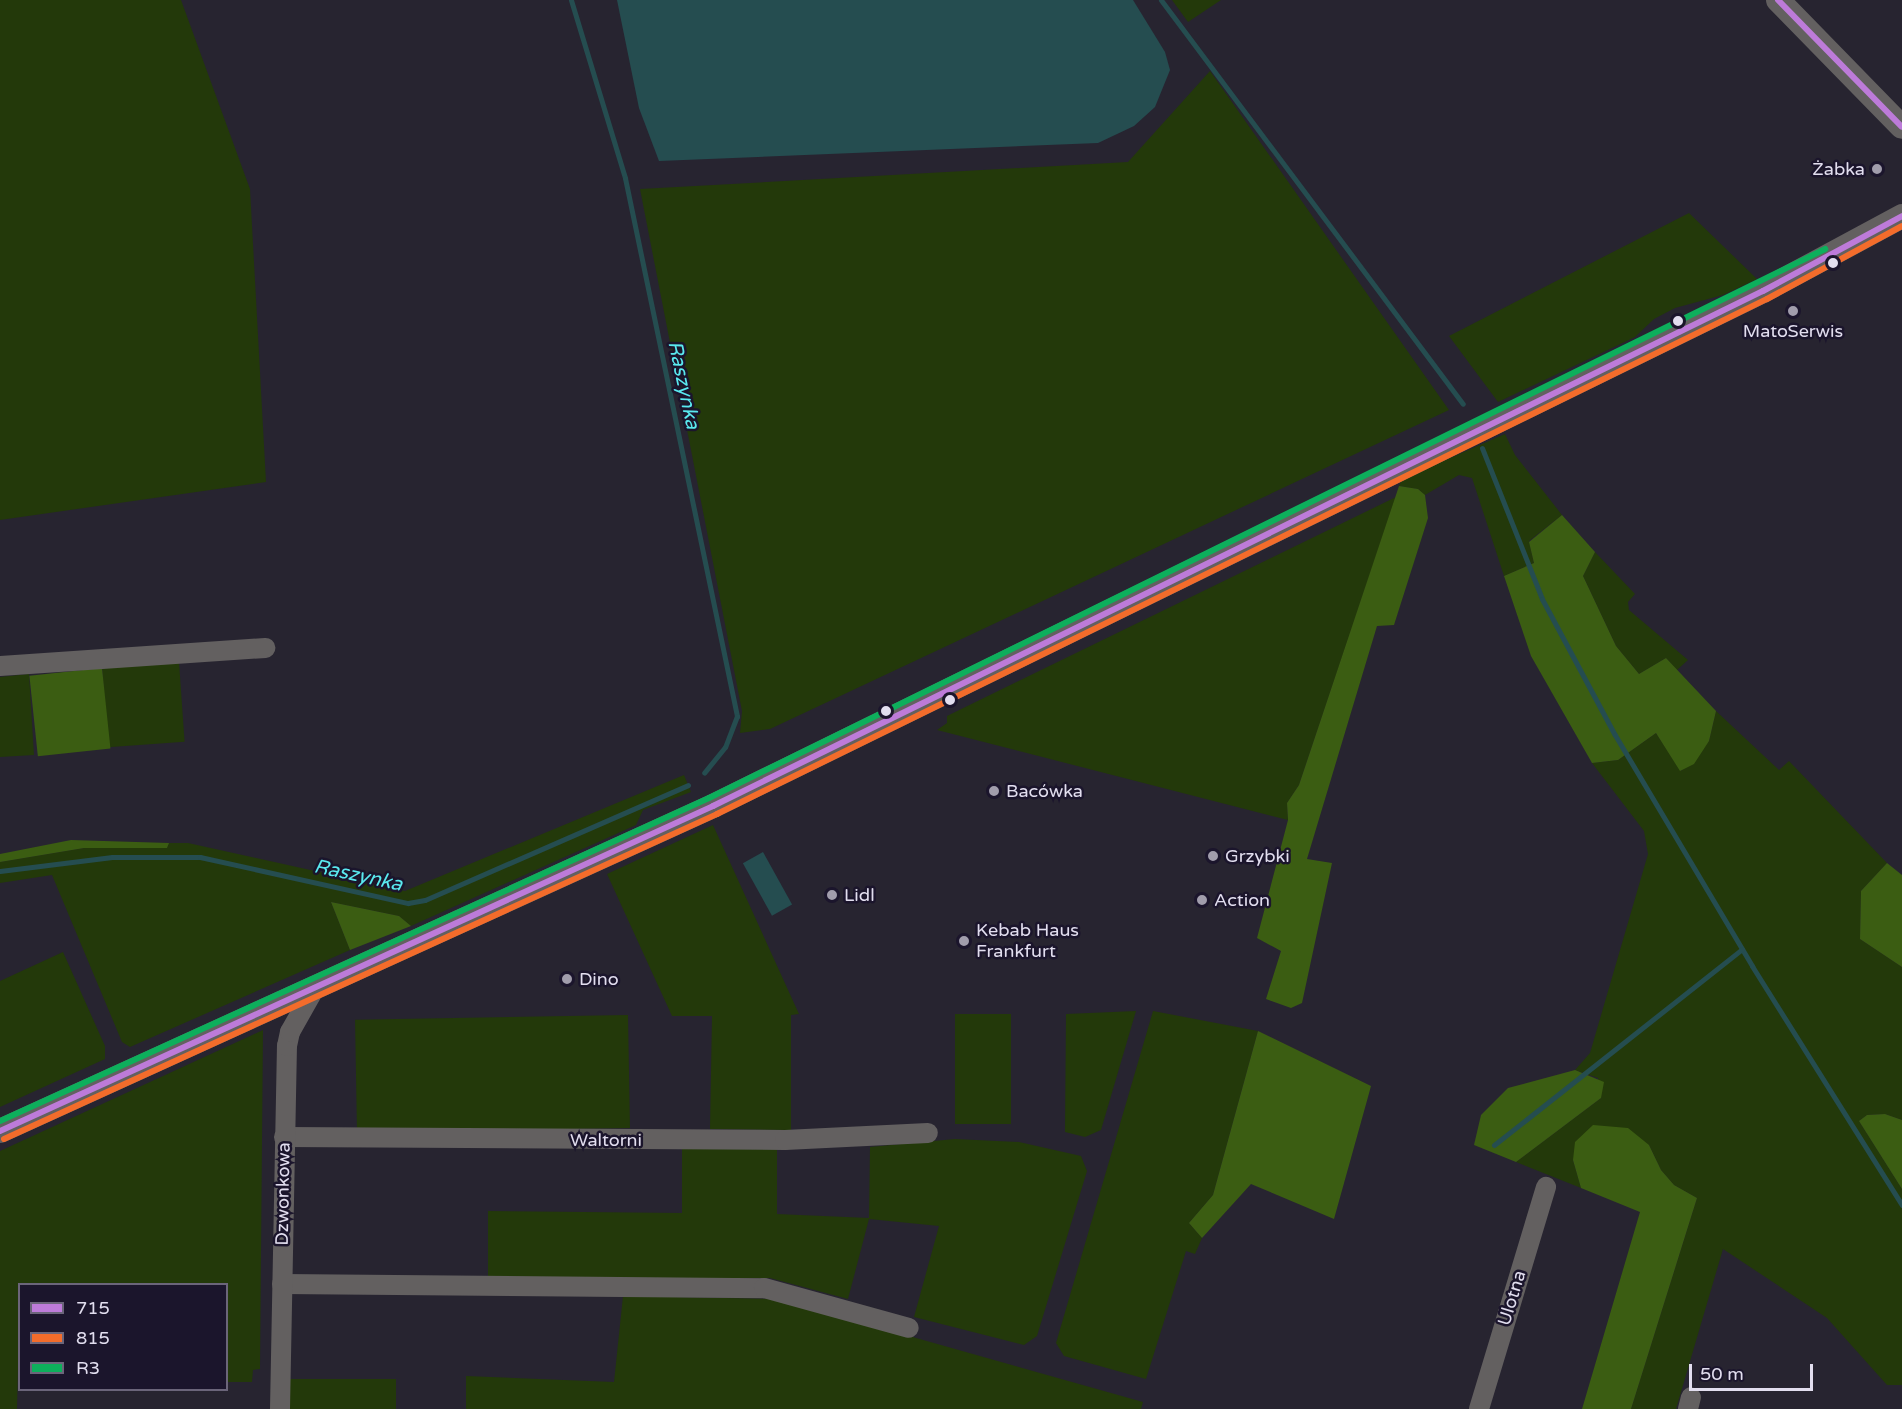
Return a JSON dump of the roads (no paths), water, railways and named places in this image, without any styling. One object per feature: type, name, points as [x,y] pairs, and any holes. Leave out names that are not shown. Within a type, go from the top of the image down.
[{"type":"street","points":[[1778,0],[1902,127]]},
{"type":"street","points":[[0,1131],[316,986],[528,893],[735,796],[1763,291],[1882,230],[1902,216]]},
{"type":"street","points":[[0,666],[265,648]]},
{"type":"street","name":"Dzwonkowa","points":[[280,1409],[284,1137],[290,1032],[316,986]]},
{"type":"street","name":"Waltorni","points":[[284,1137],[785,1140],[928,1133]]},
{"type":"street","name":"Ulotna","points":[[1479,1409],[1546,1187]]},
{"type":"street","points":[[282,1284],[764,1288],[909,1328]]},
{"type":"waterway","name":"Raszynka","points":[[571,0],[625,178],[737,716],[725,747],[704,773]]},
{"type":"waterway","points":[[1161,0],[1463,404]]},
{"type":"waterway","points":[[1482,448],[1542,599],[1615,735],[1752,966],[1902,1205]]},
{"type":"waterway","name":"Raszynka","points":[[0,871],[112,857],[200,857],[408,903],[425,900],[688,785]]},
{"type":"waterway","points":[[1494,1145],[1742,949]]},
{"type":"place","name":"Żabka","points":[[1877,169]]},
{"type":"place","name":"MatoSerwis","points":[[1793,311]]},
{"type":"place","name":"Bacówka","points":[[994,791]]},
{"type":"place","name":"Grzybki","points":[[1213,856]]},
{"type":"place","name":"Lidl","points":[[832,895]]},
{"type":"place","name":"Action","points":[[1202,900]]},
{"type":"place","name":"Kebab Haus Frankfurt","points":[[964,941]]},
{"type":"place","name":"Dino","points":[[567,979]]}]
